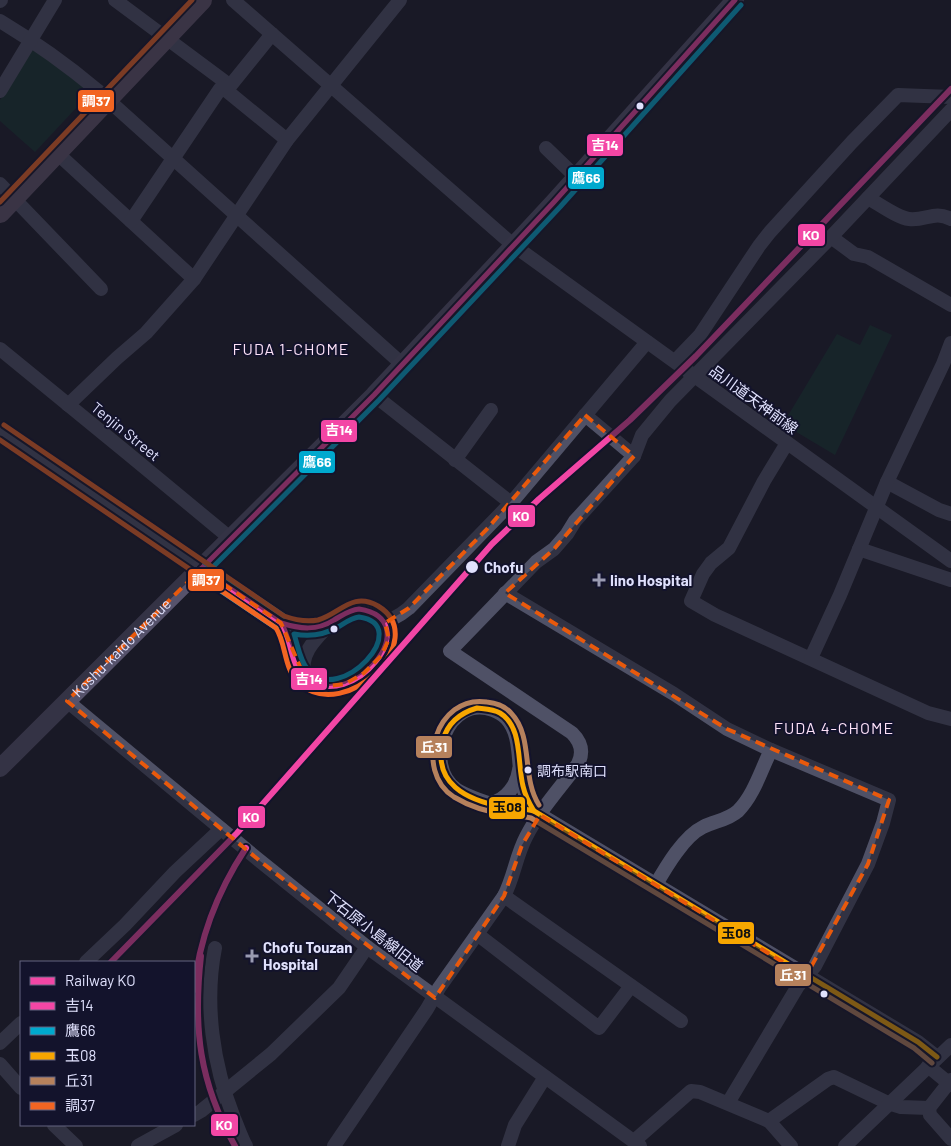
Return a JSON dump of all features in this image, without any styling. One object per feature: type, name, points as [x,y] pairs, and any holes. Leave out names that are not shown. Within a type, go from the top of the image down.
[{"type":"highway","points":[[0,214],[202,0]]},
{"type":"main road","name":"Koshu-kaido Avenue","points":[[0,768],[374,395],[576,177],[734,0]]},
{"type":"street","points":[[0,91],[55,0]]},
{"type":"street","points":[[115,0],[224,81],[227,91],[288,140]]},
{"type":"street","name":"品川道天神前線","points":[[233,0],[513,245],[951,561]]},
{"type":"street","points":[[68,405],[146,333],[194,279],[288,140],[394,2]]},
{"type":"street","points":[[0,21],[70,67],[402,364]]},
{"type":"street","points":[[131,221],[220,89],[230,86],[272,34]]},
{"type":"street","points":[[674,362],[700,335],[770,232],[852,142],[898,95],[951,97]]},
{"type":"street","points":[[334,1146],[439,988],[504,896],[511,881],[522,845],[537,813],[578,764],[582,755],[576,736],[450,651],[536,562],[554,549],[575,521],[634,456],[642,435],[670,401],[831,237],[951,110]]},
{"type":"street","points":[[546,148],[576,177]]},
{"type":"street","points":[[57,154],[194,279]]},
{"type":"street","points":[[0,184],[101,289]]},
{"type":"street","points":[[868,198],[908,219],[922,219],[935,214],[943,214],[951,218]]},
{"type":"street","points":[[831,237],[854,254],[868,257],[951,304]]},
{"type":"street","points":[[385,623],[409,608],[511,502],[647,342]]},
{"type":"street","points":[[811,658],[840,596],[887,482],[943,364],[951,342]]},
{"type":"street","name":"Tenjin Street","points":[[0,349],[230,538]]},
{"type":"street","points":[[374,395],[511,502]]},
{"type":"street","points":[[455,460],[491,410]]},
{"type":"street","points":[[585,415],[634,456]]},
{"type":"street","points":[[0,431],[281,623],[295,628],[309,628],[325,625],[350,610],[362,608],[376,614],[385,623],[389,632],[387,646],[381,656],[364,673],[345,684],[333,688],[321,688],[305,678],[299,671],[285,629],[281,623]]},
{"type":"street","points":[[787,443],[729,548],[703,574],[691,601],[715,615],[928,713],[951,719]]},
{"type":"street","points":[[887,482],[951,514]]},
{"type":"street","points":[[859,548],[951,580]]},
{"type":"street","points":[[505,593],[674,694],[727,729],[771,750],[889,800],[883,824],[868,864],[815,966],[798,986],[728,1103]]},
{"type":"street","points":[[305,678],[303,669],[304,657],[307,651],[311,644],[334,620]]},
{"type":"street","name":"下石原小島線旧道","points":[[67,701],[367,947],[434,998],[637,1144]]},
{"type":"street","points":[[537,813],[525,794],[517,741],[506,718],[499,712],[486,707],[471,709],[455,717],[444,736],[440,752],[441,768],[448,780],[458,790],[499,806],[519,808],[537,813],[655,886],[918,1042],[950,1083],[929,1108],[930,1115],[951,1139]]},
{"type":"street","points":[[655,886],[687,839],[695,832],[730,817],[742,807],[771,750]]},
{"type":"street","points":[[491,803],[502,799],[508,793],[516,782],[520,767]]},
{"type":"street","points":[[87,961],[125,925],[174,872],[221,829]]},
{"type":"street","points":[[504,896],[681,1021]]},
{"type":"street","points":[[477,934],[600,1028],[631,986]]},
{"type":"street","points":[[195,1114],[271,1054],[339,988],[367,947]]},
{"type":"street","points":[[215,948],[211,989],[214,1052],[224,1093],[246,1146]]},
{"type":"street","points":[[0,1043],[20,1024]]},
{"type":"street","points":[[845,1146],[951,1045]]},
{"type":"street","points":[[0,1064],[20,1087]]},
{"type":"street","points":[[508,1146],[516,1126],[545,1077]]},
{"type":"street","points":[[770,1121],[828,1079],[834,1077],[888,1103],[901,1107],[929,1108]]},
{"type":"street","points":[[637,1144],[691,1091],[700,1092],[770,1121],[791,1146]]},
{"type":"street","points":[[55,1126],[76,1146]]},
{"type":"street","points":[[138,1146],[172,1126]]},
{"type":"highlighted area","points":[[585,415],[634,456],[554,549],[505,593],[727,729],[889,800],[868,864],[806,976],[540,815],[522,845],[504,896],[435,998],[260,861],[67,701],[201,569],[281,623],[305,678],[321,687],[345,684],[364,673],[381,656],[389,639],[385,623],[409,608],[487,529]]},
{"type":"green space","points":[[31,47],[91,92],[35,152],[0,121],[0,100]]},
{"type":"green space","points":[[870,325],[892,335],[835,455],[783,424],[837,334],[860,345]]},
{"type":"rail line","name":"KO","points":[[112,961],[237,833],[492,544],[539,499],[630,420],[696,356],[951,89]]},
{"type":"rail line","name":"KO","points":[[195,980],[200,952],[211,916],[226,881],[246,848]]},
{"type":"rail line","name":"KO","points":[[201,956],[198,1007],[199,1031],[206,1077],[213,1099],[235,1146]]},
{"type":"transit line","name":"調37","points":[[0,202],[192,0]]},
{"type":"transit line","name":"吉14","points":[[201,569],[374,395],[554,202],[735,0]]},
{"type":"transit line","name":"鷹66","points":[[206,574],[379,400],[560,207],[741,5]]},
{"type":"transit line","name":"調37","points":[[0,440],[276,628],[288,664],[300,684],[319,693],[339,693],[359,686],[377,672],[389,656],[395,638],[392,620],[378,606],[369,602],[353,602],[326,617],[314,621],[292,619],[284,616],[4,425]]},
{"type":"transit line","name":"鷹66","points":[[205,563],[284,616]]},
{"type":"transit line","name":"吉14","points":[[201,569],[281,623]]},
{"type":"transit line","name":"鷹66","points":[[197,575],[276,628]]},
{"type":"transit line","name":"吉14","points":[[359,609],[379,617],[387,630],[385,645],[376,661],[361,675],[344,684],[324,686],[306,678],[300,673],[296,667],[285,629],[281,623],[302,628],[321,626],[359,609]]},
{"type":"transit line","name":"鷹66","points":[[359,617],[374,623],[379,634],[376,647],[366,660],[353,672],[337,678],[322,679],[308,670],[301,658],[294,634],[322,634],[359,617]]},
{"type":"transit line","name":"丘31","points":[[539,805],[530,782],[523,734],[518,723],[506,708],[487,702],[469,703],[455,710],[443,722],[436,737],[433,753],[435,770],[442,785],[454,797],[485,810],[531,818],[914,1048],[932,1063]]},
{"type":"transit line","name":"玉08","points":[[477,708],[500,713],[512,727],[518,746],[524,789],[534,811],[503,807],[477,800],[455,787],[448,779],[443,768],[441,755],[445,734],[451,723],[465,713],[477,708]]},
{"type":"transit line","name":"玉08","points":[[534,811],[918,1042],[937,1057]]},
{"type":"place","name":"Chofu","points":[[472,567]]},
{"type":"place","name":"Iino Hospital","points":[[599,580]]},
{"type":"place","name":"調布駅南口","points":[[528,770]]},
{"type":"place","name":"Chofu Touzan Hospital","points":[[252,956]]},
{"type":"district","name":"FUDA 1-CHOME","points":[[291,348]]},
{"type":"district","name":"FUDA 4-CHOME","points":[[834,727]]}]
